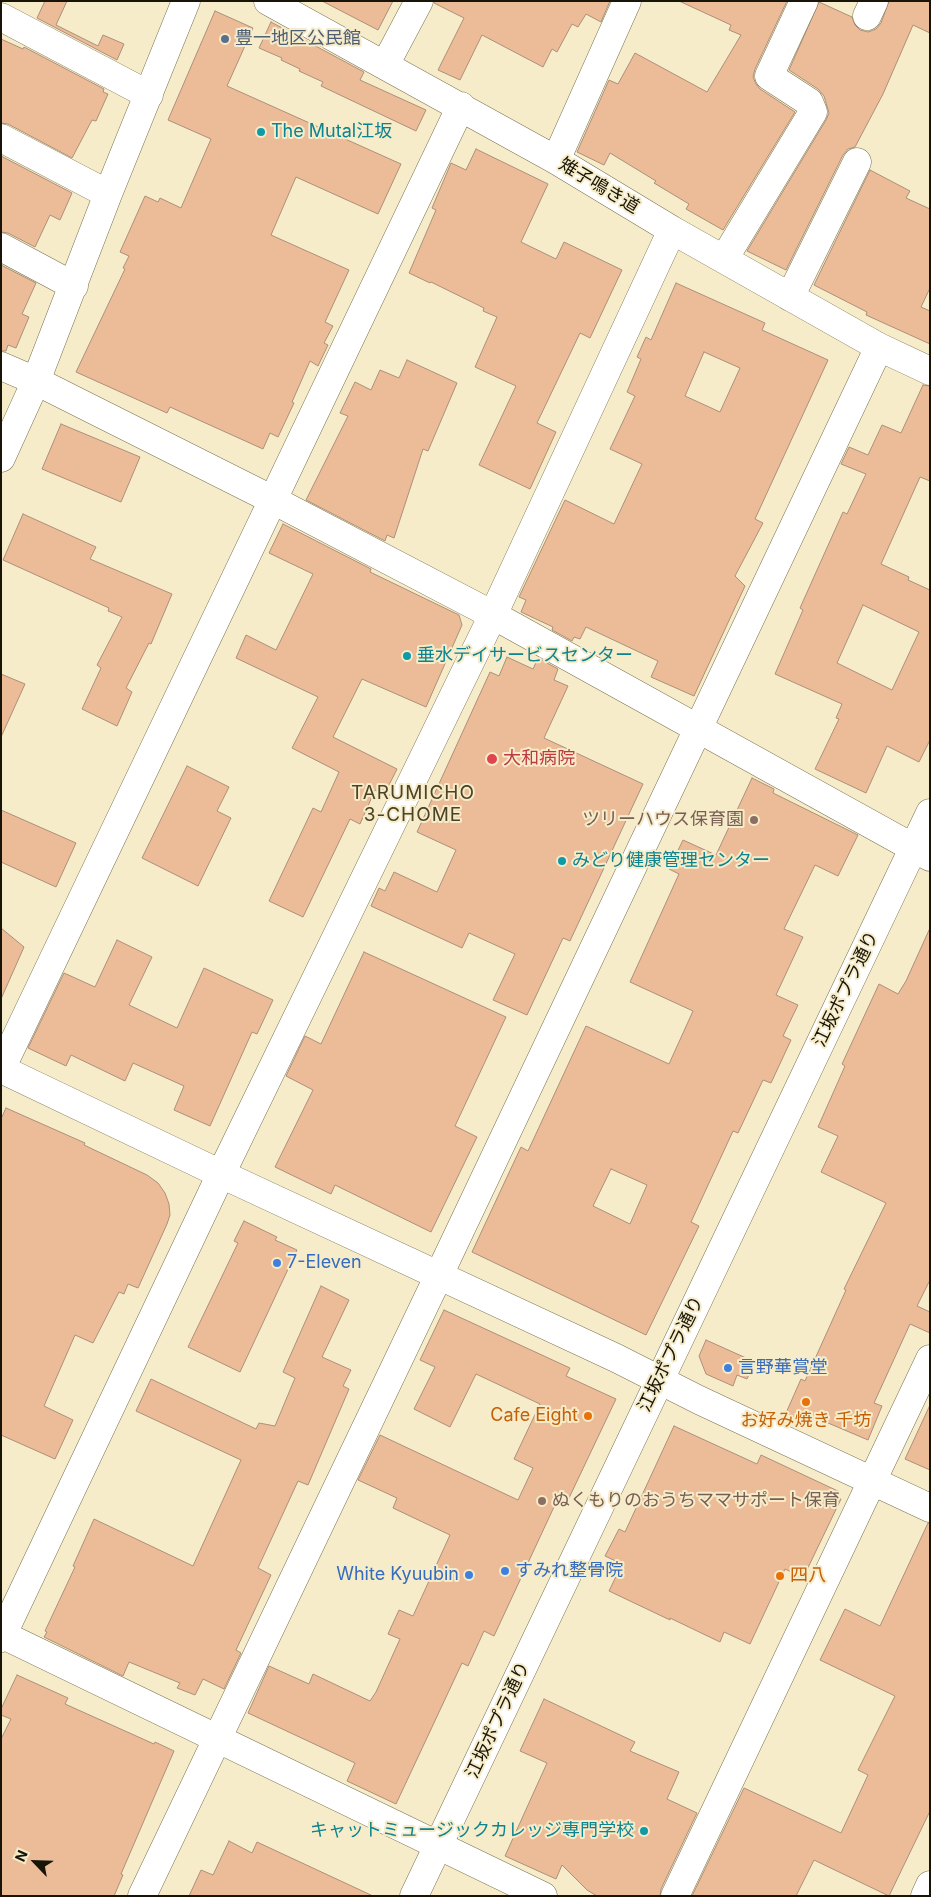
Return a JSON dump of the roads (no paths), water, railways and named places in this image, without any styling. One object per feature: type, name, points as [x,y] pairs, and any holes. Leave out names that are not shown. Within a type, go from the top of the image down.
[{"type":"street","points":[[1,458],[36,381],[108,194],[186,1]]},
{"type":"street","name":"雉子鳴き道","points":[[268,1],[461,106],[556,160],[672,230],[879,347],[930,371]]},
{"type":"street","points":[[385,65],[419,1]]},
{"type":"street","points":[[556,160],[627,1]]},
{"type":"street","points":[[724,259],[813,112],[809,102],[769,76],[804,1]]},
{"type":"street","points":[[1,17],[149,95]]},
{"type":"street","points":[[461,106],[1,1069],[930,1508]]},
{"type":"street","points":[[1,138],[108,194]]},
{"type":"street","points":[[790,297],[857,162]]},
{"type":"street","points":[[543,1896],[2,1636],[221,1174],[493,615],[672,230]]},
{"type":"street","points":[[1,247],[74,286]]},
{"type":"street","points":[[142,1896],[879,347]]},
{"type":"street","points":[[1,366],[36,381],[273,500],[493,615],[922,852]]},
{"type":"street","name":"江坂ポプラ通り","points":[[414,1896],[659,1379],[922,852],[930,813]]},
{"type":"street","points":[[675,1896],[930,1359]]},
{"type":"street","points":[[925,1896],[930,1885]]},
{"type":"place","name":"豊一地区公民館","points":[[225,39]]},
{"type":"place","name":"The Mutal江坂","points":[[261,132]]},
{"type":"place","name":"垂水デイサービスセンター","points":[[407,656]]},
{"type":"place","name":"大和病院","points":[[492,759]]},
{"type":"place","name":"ツリーハウス保育園","points":[[754,820]]},
{"type":"place","name":"みどり健康管理センター","points":[[562,861]]},
{"type":"place","name":"7-Eleven","points":[[277,1263]]},
{"type":"place","name":"言野華賞堂","points":[[728,1368]]},
{"type":"place","name":"お好み焼き 千坊","points":[[806,1402]]},
{"type":"place","name":"Cafe Eight","points":[[588,1416]]},
{"type":"place","name":"ぬくもりのおうちママサポート保育","points":[[542,1501]]},
{"type":"place","name":"すみれ整骨院","points":[[505,1571]]},
{"type":"place","name":"White Kyuubin","points":[[469,1575]]},
{"type":"place","name":"四八","points":[[780,1576]]},
{"type":"place","name":"キャットミュージックカレッジ専門学校","points":[[644,1831]]},
{"type":"district","name":"TARUMICHO 3-CHOME","points":[[413,804]]}]
